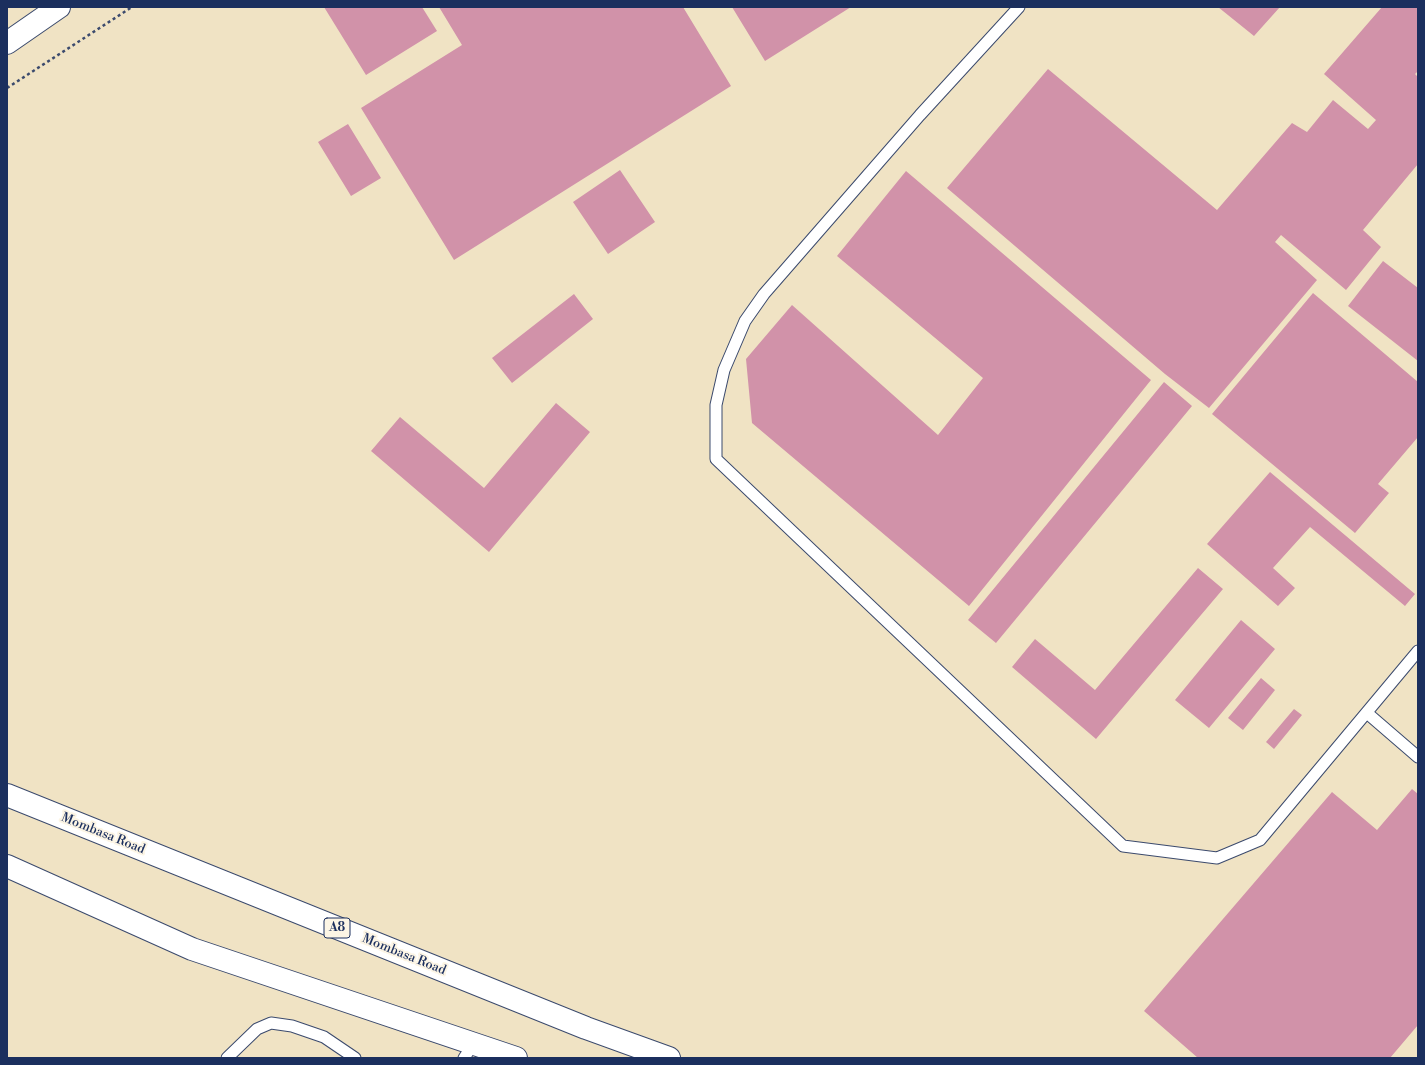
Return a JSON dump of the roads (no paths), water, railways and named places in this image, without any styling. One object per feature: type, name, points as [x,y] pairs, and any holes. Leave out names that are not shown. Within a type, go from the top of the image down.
[{"type":"main road","points":[[7,43],[59,7]]},
{"type":"main road","name":"Mombasa Road","points":[[7,795],[586,1028],[669,1058]]},
{"type":"main road","points":[[7,866],[192,948],[469,1050],[516,1058]]},
{"type":"lane","points":[[1019,7],[920,115],[764,294],[745,321],[724,370],[716,405],[716,459],[1123,846],[1217,858],[1260,840],[1418,652]]},
{"type":"lane","points":[[1366,713],[1418,757]]},
{"type":"lane","points":[[227,1058],[257,1029],[271,1024],[292,1026],[324,1037],[355,1058]]}]
